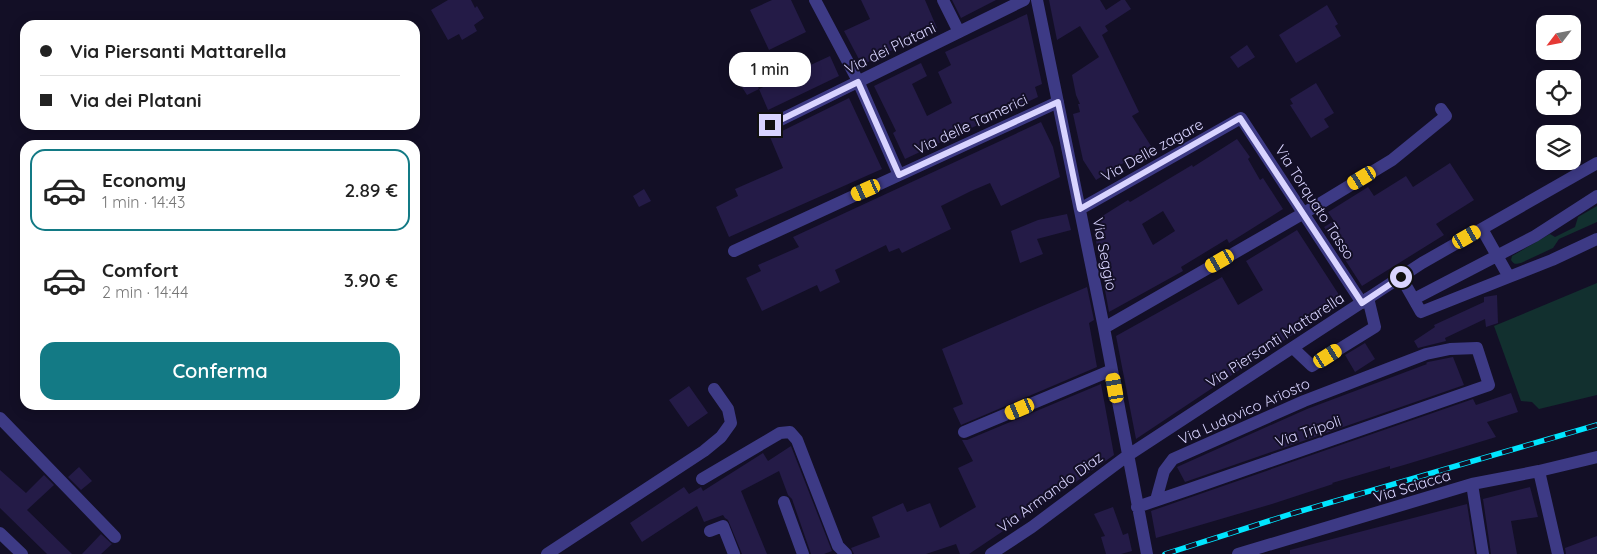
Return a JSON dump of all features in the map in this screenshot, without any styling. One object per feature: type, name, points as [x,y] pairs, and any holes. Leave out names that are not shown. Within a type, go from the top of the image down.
[{"type":"street","points":[[815,0],[858,82],[899,175]]},
{"type":"street","points":[[943,0],[958,32]]},
{"type":"street","name":"Via dei Platani","points":[[770,125],[1024,0]]},
{"type":"street","name":"Via Seggio","points":[[1037,0],[1104,328],[1147,554]]},
{"type":"street","name":"Via delle Tamerici","points":[[734,250],[1058,102]]},
{"type":"street","points":[[1104,328],[1392,160],[1446,116],[1441,109]]},
{"type":"street","name":"Via Delle zagare","points":[[1080,209],[1240,118]]},
{"type":"street","name":"Via Torquato Tasso","points":[[1240,118],[1303,213],[1365,300],[1375,327],[1312,366],[1293,348]]},
{"type":"street","name":"Via Piersanti Mattarella","points":[[1127,456],[1401,277],[1597,163]]},
{"type":"street","points":[[1414,299],[1535,236],[1597,196]]},
{"type":"street","points":[[1482,229],[1509,276]]},
{"type":"street","points":[[1401,277],[1421,312],[1552,260],[1597,239]]},
{"type":"street","name":"Via Ludovico Ariosto","points":[[1156,500],[1164,470],[1173,459],[1304,402],[1426,354],[1450,349],[1477,348],[1489,385]]},
{"type":"street","points":[[964,432],[1112,370]]},
{"type":"street","name":"Via Tripoli","points":[[1137,507],[1489,385]]},
{"type":"street","points":[[547,554],[704,451],[722,437],[731,423],[728,409],[714,390]]},
{"type":"street","points":[[0,418],[115,537]]},
{"type":"street","points":[[702,479],[780,433],[790,432],[798,440],[838,546],[846,554]]},
{"type":"street","name":"Via Armando Diaz","points":[[991,554],[1032,527],[1127,456]]},
{"type":"street","name":"Via Sciacca","points":[[1238,554],[1472,484],[1597,457]]},
{"type":"street","points":[[1539,471],[1558,554]]},
{"type":"street","points":[[1472,484],[1483,554]]},
{"type":"street","points":[[784,502],[803,554]]},
{"type":"street","points":[[710,531],[723,526],[734,554]]},
{"type":"street","points":[[0,533],[22,554]]},
{"type":"green space","points":[[1597,206],[1597,222],[1559,239],[1553,248],[1521,263],[1515,264],[1511,260],[1512,256],[1550,234],[1555,237],[1575,227],[1578,217]]},
{"type":"green space","points":[[1597,283],[1597,395],[1539,409],[1532,402],[1521,401],[1494,326]]},
{"type":"building","points":[[448,0],[471,0],[475,8],[477,6],[484,18],[474,25],[477,31],[462,40],[459,34],[448,40],[431,10]]},
{"type":"building","points":[[772,0],[791,0],[806,32],[769,50],[750,10]]},
{"type":"building","points":[[861,0],[925,0],[937,28],[862,65],[844,31],[870,19]]},
{"type":"building","points":[[952,0],[996,0],[961,18]]},
{"type":"building","points":[[1049,0],[1100,0],[1106,10],[1121,0],[1125,0],[1131,9],[1105,26],[1108,31],[1102,35],[1139,112],[1132,116],[1151,146],[1096,180],[1083,160],[1073,114],[1080,112],[1078,104],[1080,104],[1072,75],[1099,57],[1080,26],[1057,40]]},
{"type":"building","points":[[1327,5],[1338,24],[1335,26],[1341,36],[1296,63],[1279,35]]},
{"type":"building","points":[[1027,14],[1042,84],[1035,87],[1038,97],[905,159],[893,133],[896,131],[874,86],[921,63],[927,76],[912,84],[927,116],[952,103],[938,72],[951,65],[945,52]]},
{"type":"building","points":[[1247,45],[1255,57],[1238,68],[1230,57]]},
{"type":"building","points":[[830,56],[839,76],[768,110],[759,89]]},
{"type":"building","points":[[754,77],[759,89],[747,95],[740,84]]},
{"type":"building","points":[[1316,83],[1334,113],[1324,119],[1329,127],[1311,138],[1290,105],[1293,104],[1290,99]]},
{"type":"building","points":[[849,98],[882,169],[729,237],[716,207],[738,196],[735,189],[783,168],[770,137]]},
{"type":"building","points":[[1041,122],[1053,147],[1060,177],[1001,206],[990,183],[971,191],[941,206],[951,229],[902,253],[899,248],[889,252],[886,245],[835,270],[840,282],[820,292],[817,285],[762,311],[746,278],[761,271],[758,265],[799,247],[793,237]]},
{"type":"building","points":[[1237,139],[1250,157],[1248,159],[1260,180],[1263,178],[1283,209],[1229,243],[1227,239],[1181,267],[1183,271],[1109,312],[1094,230],[1098,228],[1096,220],[1192,165],[1193,167]],"holes":[[[1163,211],[1175,231],[1153,245],[1142,224]]]},
{"type":"building","points":[[1450,163],[1474,200],[1436,224],[1444,235],[1362,286],[1324,227],[1334,221],[1328,212],[1368,187],[1374,196],[1406,176],[1413,187]]},
{"type":"building","points":[[644,189],[651,201],[639,207],[633,196]]},
{"type":"building","points":[[1067,214],[1071,230],[1037,239],[1043,254],[1020,263],[1011,231],[1038,220]]},
{"type":"building","points":[[1297,230],[1343,301],[1136,439],[1116,336],[1222,277],[1238,305],[1263,290],[1246,261]]},
{"type":"building","points":[[1087,287],[1094,320],[1089,323],[1097,367],[961,425],[953,408],[963,404],[942,349]]},
{"type":"building","points":[[1497,295],[1498,323],[1486,327],[1485,319],[1445,338],[1446,341],[1418,348],[1414,341],[1435,327],[1434,325],[1484,302],[1484,297]]},
{"type":"building","points":[[1365,343],[1375,359],[1355,372],[1345,355]]},
{"type":"building","points":[[1453,357],[1464,385],[1185,482],[1177,467],[1307,409],[1427,364],[1428,362]]},
{"type":"building","points":[[1101,384],[1114,455],[1070,486],[969,554],[960,554],[956,544],[926,554],[854,554],[851,548],[880,537],[872,517],[903,503],[907,512],[930,503],[940,528],[976,507],[958,468],[973,461],[962,440],[967,440]]},
{"type":"building","points":[[689,386],[708,413],[688,427],[669,400]]},
{"type":"building","points":[[1511,393],[1518,412],[1487,422],[1496,437],[1390,469],[1390,466],[1332,483],[1272,504],[1156,538],[1151,511],[1473,399],[1476,405]]},
{"type":"building","points":[[791,446],[832,551],[824,554],[811,554],[792,499],[788,495],[779,471],[741,491],[767,554],[742,554],[728,520],[723,515],[704,522],[697,506],[642,542],[630,523],[684,487],[689,494],[701,487],[703,491],[763,453],[768,461]]},
{"type":"building","points":[[79,467],[92,481],[81,490],[68,477]]},
{"type":"building","points":[[0,470],[26,493],[44,475],[54,485],[27,510],[72,554],[47,554],[0,508]]},
{"type":"building","points":[[1530,487],[1538,517],[1511,521],[1517,554],[1491,554],[1483,499]]},
{"type":"building","points":[[1467,504],[1475,554],[1290,554],[1290,550]]},
{"type":"building","points":[[1113,507],[1123,535],[1128,533],[1132,551],[1121,554],[1106,554],[1101,537],[1105,536],[1094,514]]},
{"type":"building","points":[[101,534],[112,544],[101,554],[82,554]]},
{"type":"building","points":[[1597,536],[1597,554],[1566,554],[1565,548]]},
{"type":"railway","points":[[1165,554],[1294,513],[1597,425]]},
{"type":"route","points":[[770,125],[858,82],[899,175],[1058,102],[1080,209],[1240,118],[1362,303],[1401,277]]}]
